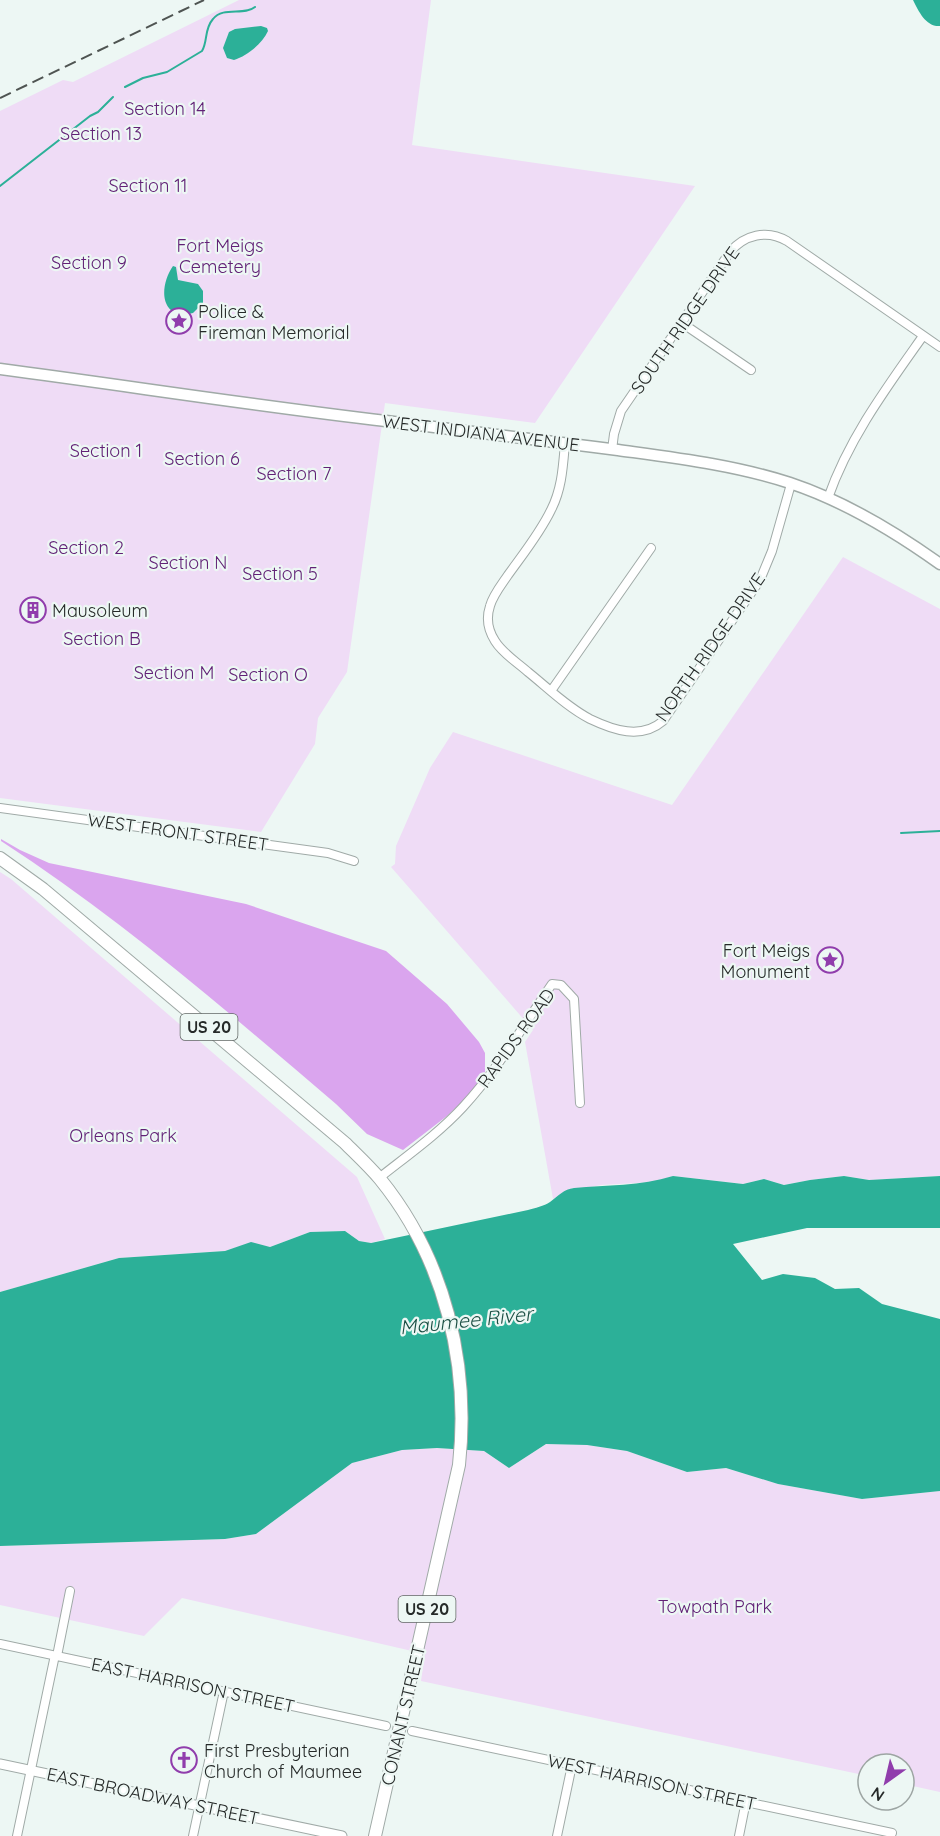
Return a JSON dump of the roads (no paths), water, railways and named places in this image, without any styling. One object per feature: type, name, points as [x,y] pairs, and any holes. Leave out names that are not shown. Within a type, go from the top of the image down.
[{"type":"main road","name":"WEST INDIANA AVENUE","points":[[0,369],[725,466],[791,484],[828,498],[870,519],[940,564]]},
{"type":"main road","name":"US 20","points":[[0,858],[43,889],[298,1102],[345,1143],[379,1178]]},
{"type":"main road","name":"CONANT STREET","points":[[375,1836],[455,1489],[462,1438],[463,1409],[457,1357],[446,1303],[439,1283],[429,1259],[403,1212],[379,1178]]},
{"type":"street","name":"SOUTH RIDGE DRIVE","points":[[612,450],[621,411],[733,248],[746,238],[767,234],[787,241],[940,347]]},
{"type":"street","points":[[682,323],[751,370]]},
{"type":"street","points":[[828,498],[855,438],[923,336]]},
{"type":"street","name":"NORTH RIDGE DRIVE","points":[[565,443],[559,490],[552,510],[491,603],[488,614],[490,630],[498,645],[551,691],[588,718],[618,730],[639,732],[654,728],[663,722],[760,580],[772,551],[791,484]]},
{"type":"street","points":[[551,691],[651,548]]},
{"type":"street","name":"WEST FRONT STREET","points":[[0,808],[328,853],[354,861]]},
{"type":"street","name":"RAPIDS ROAD","points":[[379,1178],[425,1143],[476,1093],[552,984],[561,985],[574,999],[580,1103]]},
{"type":"street","points":[[17,1836],[70,1591]]},
{"type":"street","name":"EAST HARRISON STREET","points":[[0,1644],[386,1726]]},
{"type":"street","points":[[193,1836],[224,1691]]},
{"type":"street","name":"WEST HARRISON STREET","points":[[412,1731],[892,1833]]},
{"type":"street","name":"EAST BROADWAY STREET","points":[[0,1764],[342,1836]]},
{"type":"street","points":[[557,1836],[572,1765]]},
{"type":"street","points":[[739,1836],[746,1801]]},
{"type":"water","points":[[913,0],[940,0],[940,26],[927,21],[920,14]]},
{"type":"water","points":[[261,26],[267,28],[268,31],[258,45],[239,58],[234,60],[227,58],[223,48],[229,32],[235,29]]},
{"type":"water","points":[[173,266],[176,267],[178,280],[198,284],[203,291],[203,303],[193,313],[174,312],[165,300],[165,283]]},
{"type":"water","name":"Maumee River","points":[[673,1176],[743,1184],[764,1179],[784,1185],[844,1176],[869,1180],[940,1176],[940,1228],[807,1228],[733,1244],[762,1280],[783,1274],[815,1278],[835,1289],[859,1288],[882,1304],[940,1319],[940,1491],[862,1499],[778,1484],[726,1468],[687,1472],[627,1451],[587,1445],[546,1444],[509,1468],[484,1451],[437,1448],[402,1450],[352,1463],[256,1534],[225,1539],[0,1546],[0,1292],[119,1258],[225,1251],[251,1242],[270,1247],[310,1232],[345,1231],[359,1241],[371,1243],[528,1210],[548,1203],[570,1189],[636,1183]]},
{"type":"waterway","points":[[125,87],[143,78],[167,72],[202,51],[208,27],[217,15],[250,10],[255,7]]},
{"type":"waterway","points":[[0,186],[98,112],[113,97]]},
{"type":"waterway","points":[[901,833],[940,831]]},
{"type":"railway","points":[[0,98],[204,0]]},
{"type":"place","name":"Police & Fireman Memorial","points":[[179,321]]},
{"type":"place","name":"Mausoleum","points":[[33,610]]},
{"type":"place","name":"Fort Meigs Monument","points":[[830,960]]},
{"type":"place","name":"First Presbyterian Church of Maumee","points":[[184,1760]]},
{"type":"park label","name":"Section 14","points":[[165,108]]},
{"type":"park label","name":"Section 13","points":[[101,133]]},
{"type":"park label","name":"Section 11","points":[[148,185]]},
{"type":"park label","name":"Fort Meigs Cemetery","points":[[220,255]]},
{"type":"park label","name":"Section 9","points":[[89,262]]},
{"type":"park label","name":"Section 1","points":[[106,450]]},
{"type":"park label","name":"Section 6","points":[[202,458]]},
{"type":"park label","name":"Section 7","points":[[294,473]]},
{"type":"park label","name":"Section 2","points":[[86,547]]},
{"type":"park label","name":"Section N","points":[[188,562]]},
{"type":"park label","name":"Section 5","points":[[280,573]]},
{"type":"park label","name":"Section B","points":[[102,638]]},
{"type":"park label","name":"Section M","points":[[174,672]]},
{"type":"park label","name":"Section O","points":[[268,674]]},
{"type":"park label","name":"Orleans Park","points":[[123,1135]]},
{"type":"park label","name":"Towpath Park","points":[[715,1606]]}]
